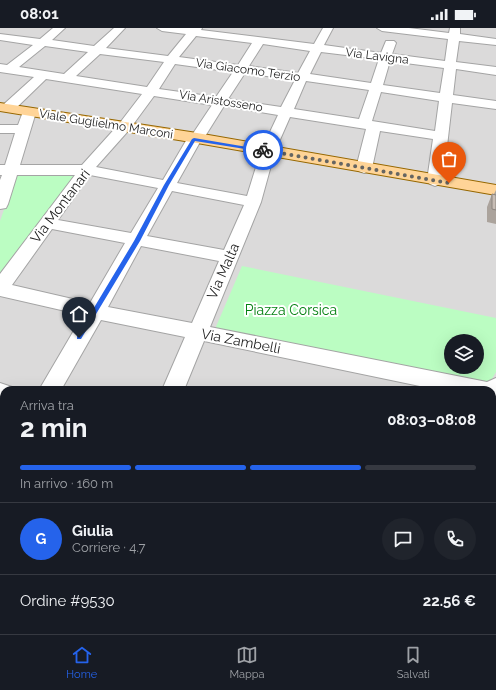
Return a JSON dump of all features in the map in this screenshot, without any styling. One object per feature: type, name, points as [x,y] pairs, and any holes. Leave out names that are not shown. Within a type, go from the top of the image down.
[{"type":"main road","name":"Viale Guglielmo Marconi","points":[[4,108],[197,138],[496,190]]},
{"type":"street","points":[[5,68],[43,42],[60,28]]},
{"type":"street","points":[[67,78],[120,28]]},
{"type":"street","name":"Via Lavigna","points":[[162,28],[233,32],[259,41],[496,71]]},
{"type":"street","name":"Via Malta","points":[[175,386],[196,332],[253,202],[268,150],[302,77],[328,28]]},
{"type":"street","points":[[382,28],[454,33],[496,42]]},
{"type":"street","points":[[364,168],[376,88],[394,29]]},
{"type":"street","name":"Via Montanari","points":[[0,288],[86,170],[124,127],[151,91],[171,60],[195,30]]},
{"type":"street","points":[[435,180],[454,33]]},
{"type":"street","name":"Via Giacomo Terzio","points":[[0,37],[302,77],[496,105]]},
{"type":"street","points":[[52,386],[94,311],[137,241],[194,139],[197,138],[222,101],[259,41]]},
{"type":"street","name":"Via Aristosseno","points":[[5,68],[441,136]]},
{"type":"street","points":[[4,108],[44,74]]},
{"type":"street","points":[[0,204],[6,170],[29,112]]},
{"type":"street","points":[[0,130],[22,129]]},
{"type":"street","points":[[6,170],[86,170],[253,202]]},
{"type":"street","points":[[46,223],[229,257]]},
{"type":"street","name":"Via Zambelli","points":[[0,288],[94,311],[458,386]]},
{"type":"shaded area","points":[[0,28],[496,28],[496,386],[0,386]]},
{"type":"green space","points":[[75,174],[0,277],[0,221],[16,175]]},
{"type":"green space","name":"Piazza Corsica","points":[[242,266],[496,318],[496,372],[489,384],[215,329]]},
{"type":"building","points":[[492,194],[496,195],[496,210],[492,209]]},
{"type":"way so far","points":[[263,150],[449,183]]},
{"type":"route","points":[[79,338],[137,241],[194,139],[197,138],[263,150]]}]
